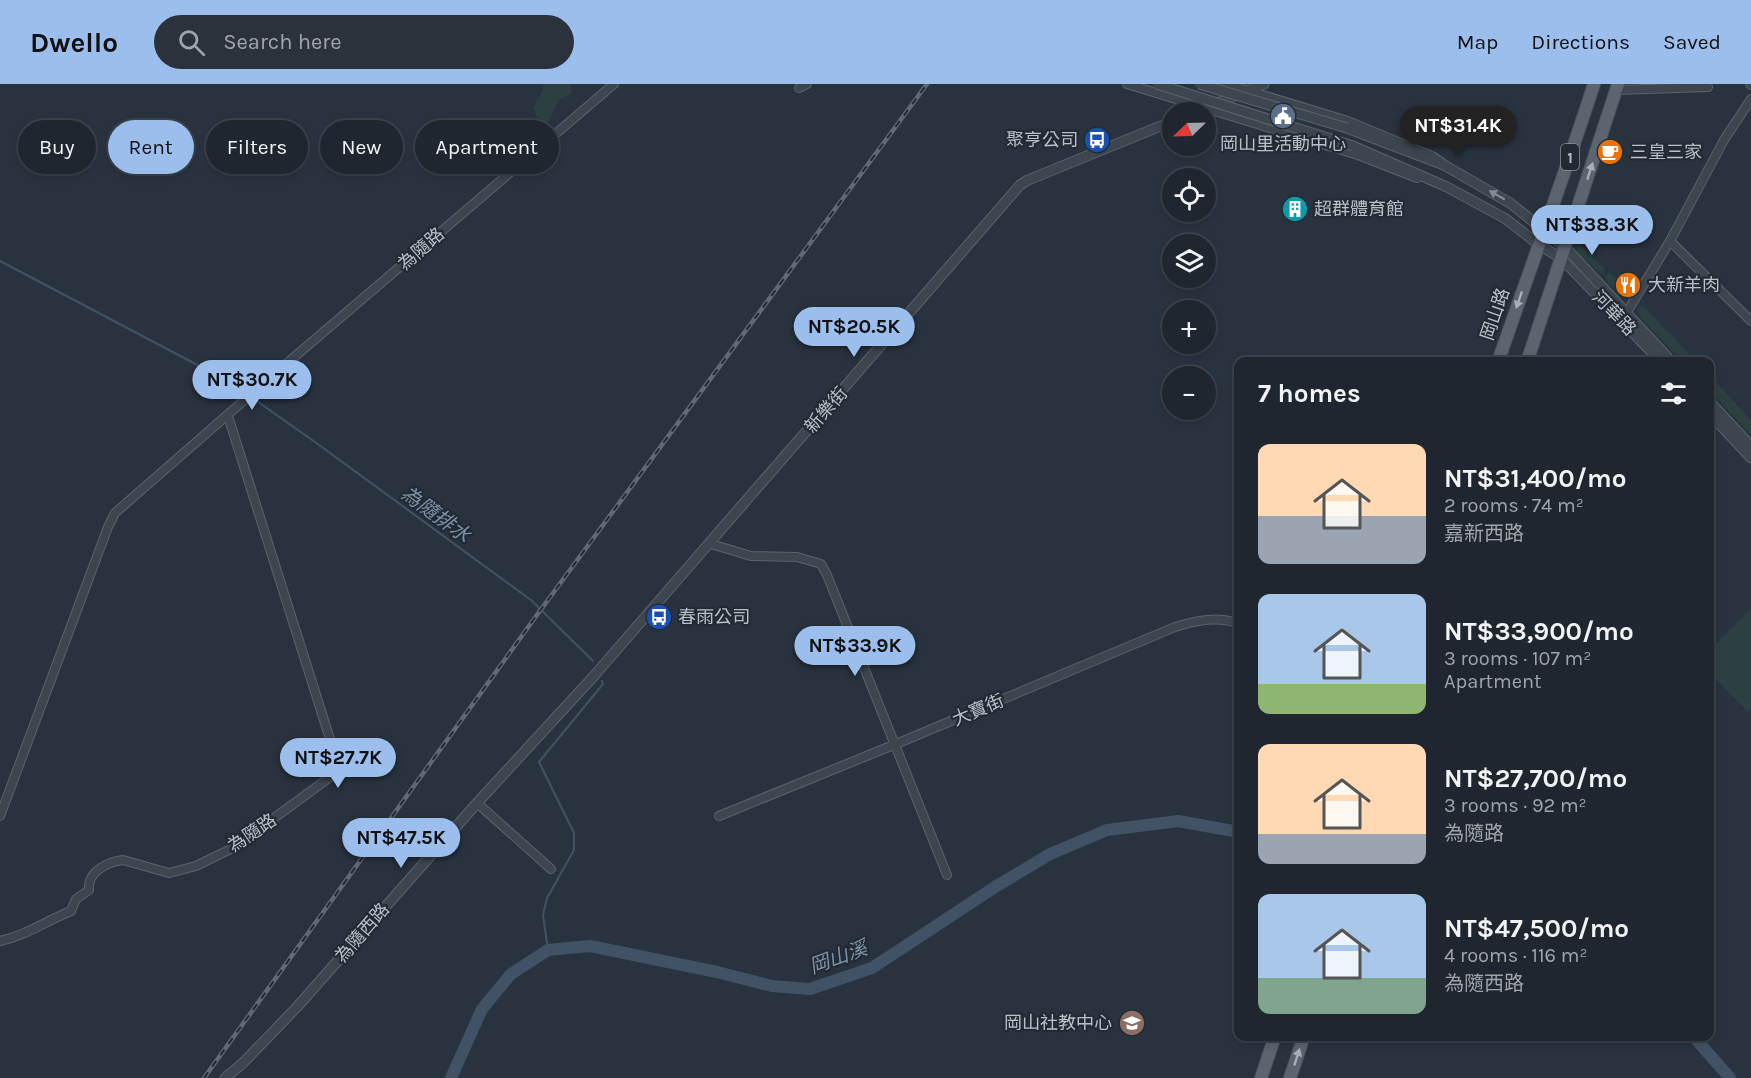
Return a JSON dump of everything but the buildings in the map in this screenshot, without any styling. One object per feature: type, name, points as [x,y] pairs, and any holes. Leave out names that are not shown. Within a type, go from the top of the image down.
[{"type":"main road","name":"1","points":[[1538,244],[1594,84]]},
{"type":"main road","name":"1","points":[[1529,357],[1617,87]]},
{"type":"main road","name":"岡山路","points":[[1500,357],[1538,244]]},
{"type":"main road","points":[[1261,1078],[1273,1041]]},
{"type":"main road","points":[[1290,1078],[1302,1041]]},
{"type":"street","name":"為隨路","points":[[0,816],[110,521],[116,513],[614,84]]},
{"type":"street","points":[[1127,84],[1187,102]]},
{"type":"street","name":"河華路","points":[[1157,84],[1353,146],[1447,187],[1506,219],[1538,244],[1563,252]]},
{"type":"street","name":"河華路","points":[[1199,84],[1347,128],[1444,165],[1510,203],[1544,230],[1624,317],[1667,357]]},
{"type":"street","points":[[1226,84],[1348,121],[1432,156],[1444,165]]},
{"type":"street","points":[[1216,104],[1264,84]]},
{"type":"street","points":[[1617,87],[1708,87]]},
{"type":"street","points":[[1624,317],[1670,241],[1724,140],[1751,99]]},
{"type":"street","points":[[1216,111],[1358,155],[1438,187],[1447,187]]},
{"type":"street","points":[[1312,140],[1321,113]]},
{"type":"street","name":"新樂街","points":[[593,677],[711,544],[1020,185],[1077,159],[1162,125]]},
{"type":"street","points":[[1670,241],[1751,321]]},
{"type":"street","name":"河華路","points":[[1624,317],[1657,357]]},
{"type":"street","points":[[1714,406],[1751,446]]},
{"type":"street","name":"為隨路","points":[[0,942],[20,937],[71,911],[76,899],[89,890],[89,882],[94,873],[118,861],[123,860],[169,873],[196,866],[238,846],[337,772],[338,766],[330,737],[228,416]]},
{"type":"street","points":[[1714,418],[1751,458]]},
{"type":"street","points":[[711,544],[751,556],[797,557],[821,564],[828,575],[947,875]]},
{"type":"street","name":"大寶街","points":[[719,816],[1175,627],[1197,620],[1234,622]]},
{"type":"street","name":"為隨西路","points":[[225,1078],[243,1063],[297,1007],[477,802],[593,677]]},
{"type":"street","points":[[477,802],[551,869]]},
{"type":"green space","points":[[543,84],[570,84],[572,93],[559,100],[549,120],[538,120],[533,108],[543,90]]},
{"type":"green space","points":[[1579,244],[1605,269],[1603,273],[1600,273],[1578,253],[1576,249]]},
{"type":"green space","points":[[1609,272],[1631,291],[1628,296],[1623,297],[1606,281],[1605,277]]},
{"type":"green space","points":[[1642,305],[1692,357],[1678,357],[1641,318],[1638,309]]},
{"type":"green space","points":[[1714,380],[1751,420],[1751,435],[1714,395]]},
{"type":"green space","points":[[1751,609],[1751,709],[1748,712],[1714,677],[1714,646]]},
{"type":"waterway","name":"為隨排水","points":[[0,261],[207,370],[247,395]]},
{"type":"waterway","name":"為隨排水","points":[[254,399],[531,600],[593,661]]},
{"type":"waterway","name":"為隨排水","points":[[548,950],[543,915],[547,898],[574,850],[574,833],[539,762],[603,684],[602,681]]},
{"type":"waterway","name":"岡山溪","points":[[451,1078],[482,1009],[511,974],[548,950],[590,946],[717,972],[772,986],[810,989],[872,968],[995,887],[1050,854],[1107,830],[1178,821],[1234,831]]},
{"type":"waterway","name":"岡山溪","points":[[1697,1041],[1730,1078]]},
{"type":"railway","points":[[204,1078],[534,619],[927,84]]},
{"type":"place","name":"岡山里活動中心","points":[[1283,116]]},
{"type":"place","name":"聚亨公司","points":[[1097,140]]},
{"type":"place","name":"三皇三家","points":[[1610,152]]},
{"type":"place","name":"超群體育館","points":[[1295,209]]},
{"type":"place","name":"大新羊肉","points":[[1628,285]]},
{"type":"place","name":"春雨公司","points":[[659,617]]},
{"type":"place","name":"岡山社教中心","points":[[1132,1023]]}]
